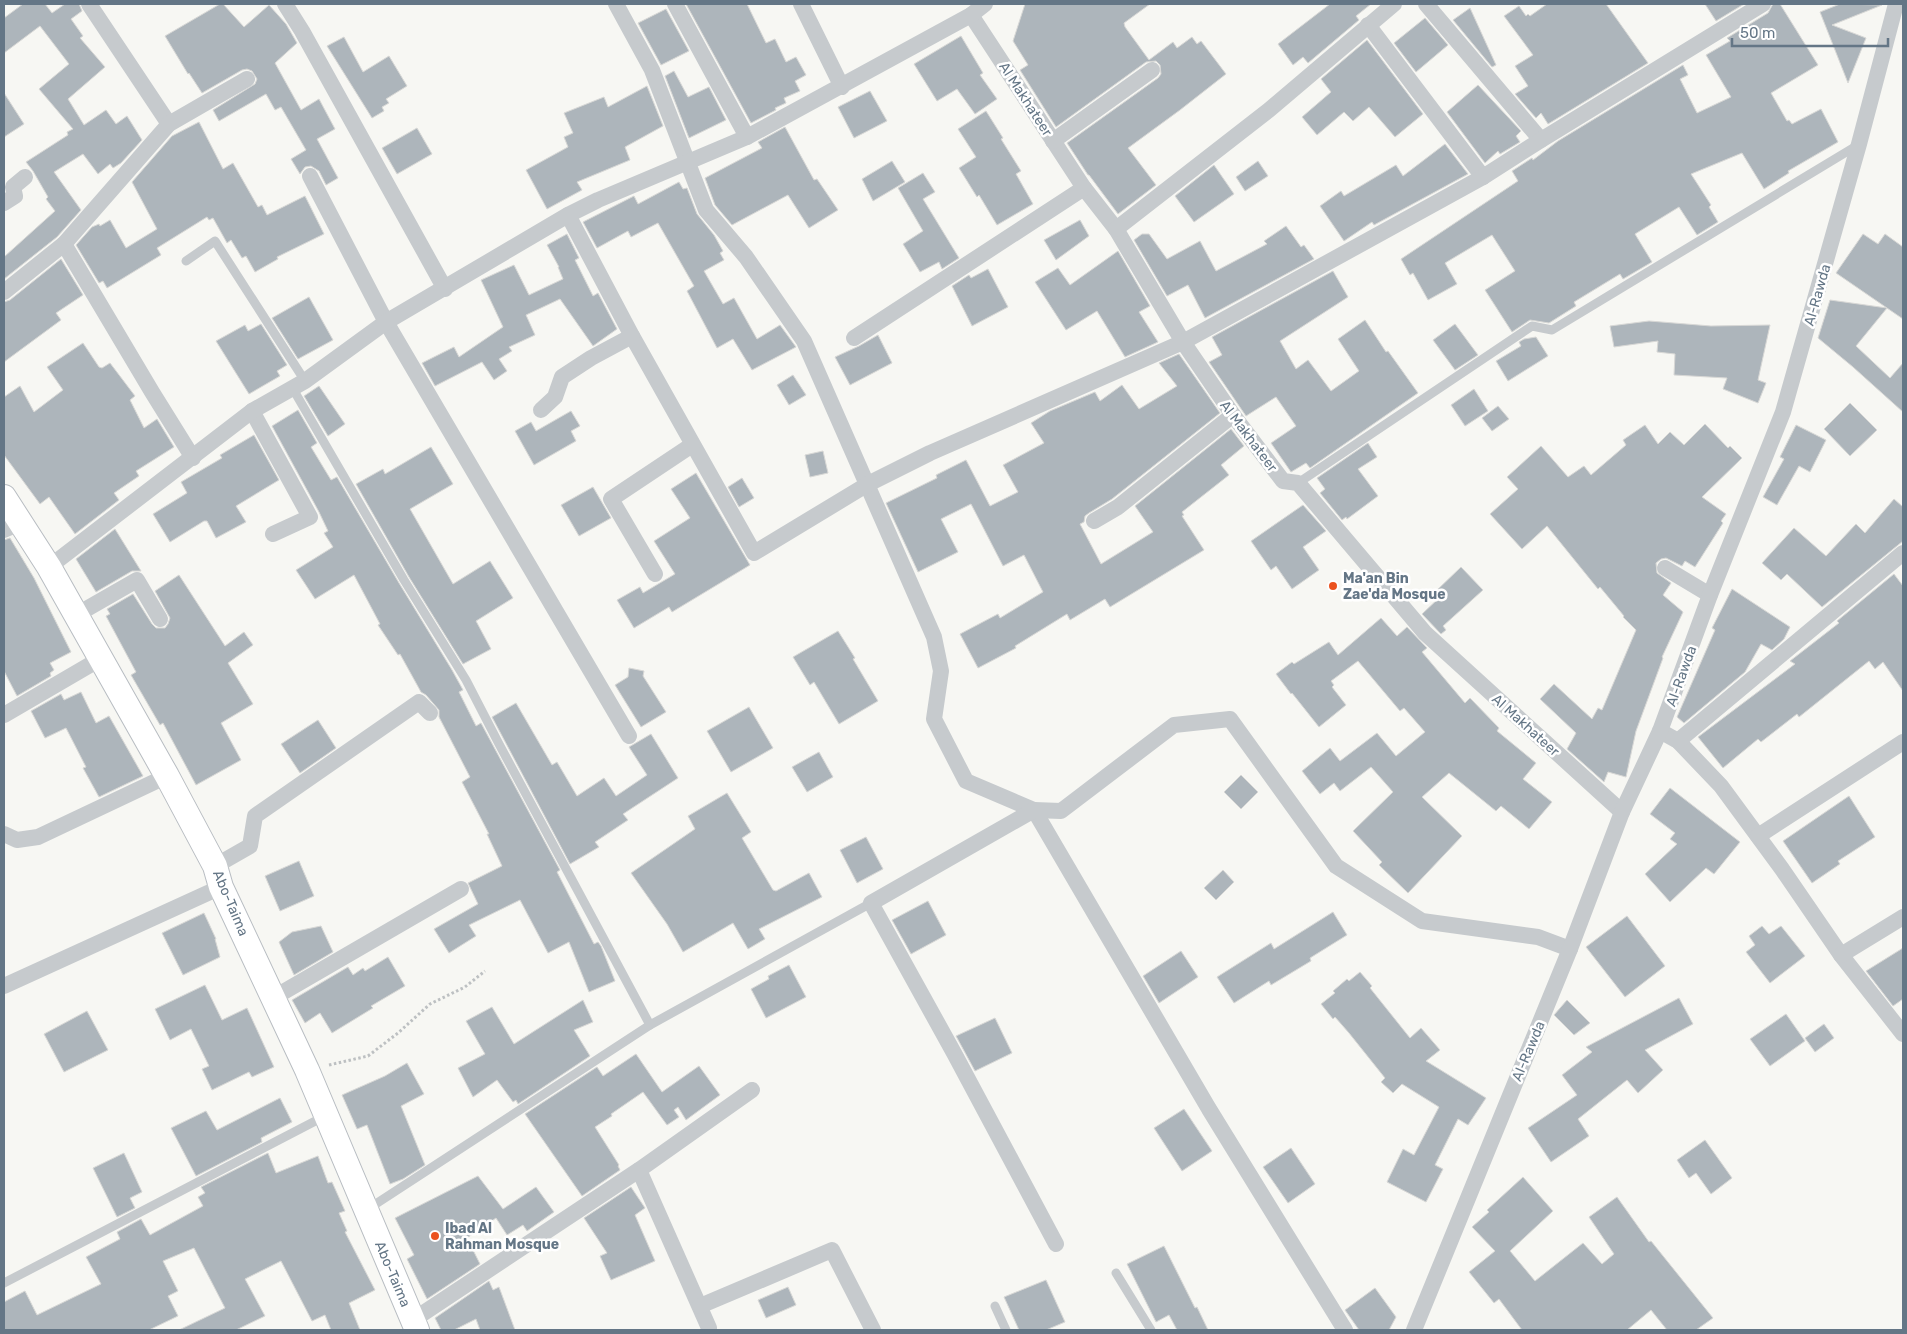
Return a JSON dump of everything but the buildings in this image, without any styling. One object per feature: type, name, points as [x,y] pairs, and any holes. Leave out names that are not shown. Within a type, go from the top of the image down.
[{"type":"street","points":[[90,4],[168,124]]},
{"type":"street","points":[[285,4],[302,31],[445,289]]},
{"type":"street","points":[[616,4],[652,70],[706,210],[746,257],[804,341],[934,638],[940,671],[934,719],[966,782],[1034,810],[1061,812],[1174,725],[1230,719],[1336,866],[1422,920],[1538,937],[1570,949]]},
{"type":"street","points":[[675,4],[747,137]]},
{"type":"street","points":[[801,4],[842,87]]},
{"type":"street","points":[[49,567],[252,411],[299,385],[386,322],[568,215],[598,200],[747,137],[842,87],[971,15],[985,4]]},
{"type":"street","points":[[1116,229],[1269,110],[1394,4]]},
{"type":"street","points":[[1426,4],[1541,140]]},
{"type":"street","points":[[568,215],[632,336],[754,554],[868,484],[930,453],[1183,342],[1483,177],[1763,4]]},
{"type":"street","name":"Al-Rawda","points":[[1414,1330],[1570,949],[1622,812],[1660,731],[1710,595],[1784,412],[1860,144],[1896,4]]},
{"type":"street","name":"Al Makhateer","points":[[971,15],[1084,188],[1116,229],[1183,342],[1233,415],[1283,481],[1298,483],[1425,633],[1622,812]]},
{"type":"street","points":[[1368,25],[1483,177]]},
{"type":"street","points":[[1053,141],[1152,70]]},
{"type":"street","points":[[4,292],[64,244],[168,124],[248,79]]},
{"type":"street","points":[[310,176],[386,322],[629,736]]},
{"type":"street","points":[[4,204],[14,196],[13,187],[25,177]]},
{"type":"street","points":[[854,338],[1084,188]]},
{"type":"street","points":[[64,244],[193,458]]},
{"type":"street","points":[[541,410],[555,397],[562,378],[591,358],[632,336]]},
{"type":"street","points":[[252,411],[310,517],[273,534]]},
{"type":"street","points":[[1094,521],[1118,507],[1233,415]]},
{"type":"street","points":[[655,574],[611,500],[692,445]]},
{"type":"street","name":"Abo-Taima","points":[[4,498],[12,526],[49,567],[167,776],[218,876],[307,1070],[415,1325]]},
{"type":"street","points":[[1678,741],[1903,553]]},
{"type":"street","points":[[1665,568],[1710,595]]},
{"type":"street","points":[[76,615],[137,580],[160,619]]},
{"type":"street","points":[[4,716],[100,659]]},
{"type":"street","points":[[4,986],[218,876],[250,846],[255,816],[419,702],[430,712]]},
{"type":"street","points":[[1660,731],[1678,741],[1721,786],[1841,955],[1903,1034]]},
{"type":"street","points":[[1758,836],[1903,742]]},
{"type":"street","points":[[4,834],[17,840],[38,837],[167,776]]},
{"type":"street","points":[[1034,810],[871,904],[959,1061],[1056,1244]]},
{"type":"street","points":[[1034,810],[1209,1109],[1345,1330]]},
{"type":"street","points":[[273,998],[461,889]]},
{"type":"street","points":[[1841,955],[1903,917]]},
{"type":"street","points":[[415,1325],[752,1090]]},
{"type":"street","points":[[638,1170],[709,1328]]},
{"type":"street","points":[[700,1306],[832,1250],[873,1330]]},
{"type":"lane","points":[[1298,483],[1532,326],[1552,330],[1860,144]]},
{"type":"lane","points":[[186,261],[215,241],[299,385],[404,580],[466,680],[498,744],[650,1025]]},
{"type":"lane","points":[[366,1210],[650,1025],[871,904]]},
{"type":"lane","points":[[4,1283],[325,1116]]},
{"type":"lane","points":[[1116,1273],[1151,1330]]},
{"type":"lane","points":[[995,1306],[1006,1330]]},
{"type":"path","points":[[307,1070],[368,1056],[398,1033],[430,1004],[464,988],[485,971]]},
{"type":"place","name":"Ma'an Bin Zae'da Mosque","points":[[1333,586]]},
{"type":"place","name":"Ibad Al Rahman Mosque","points":[[435,1236]]}]
